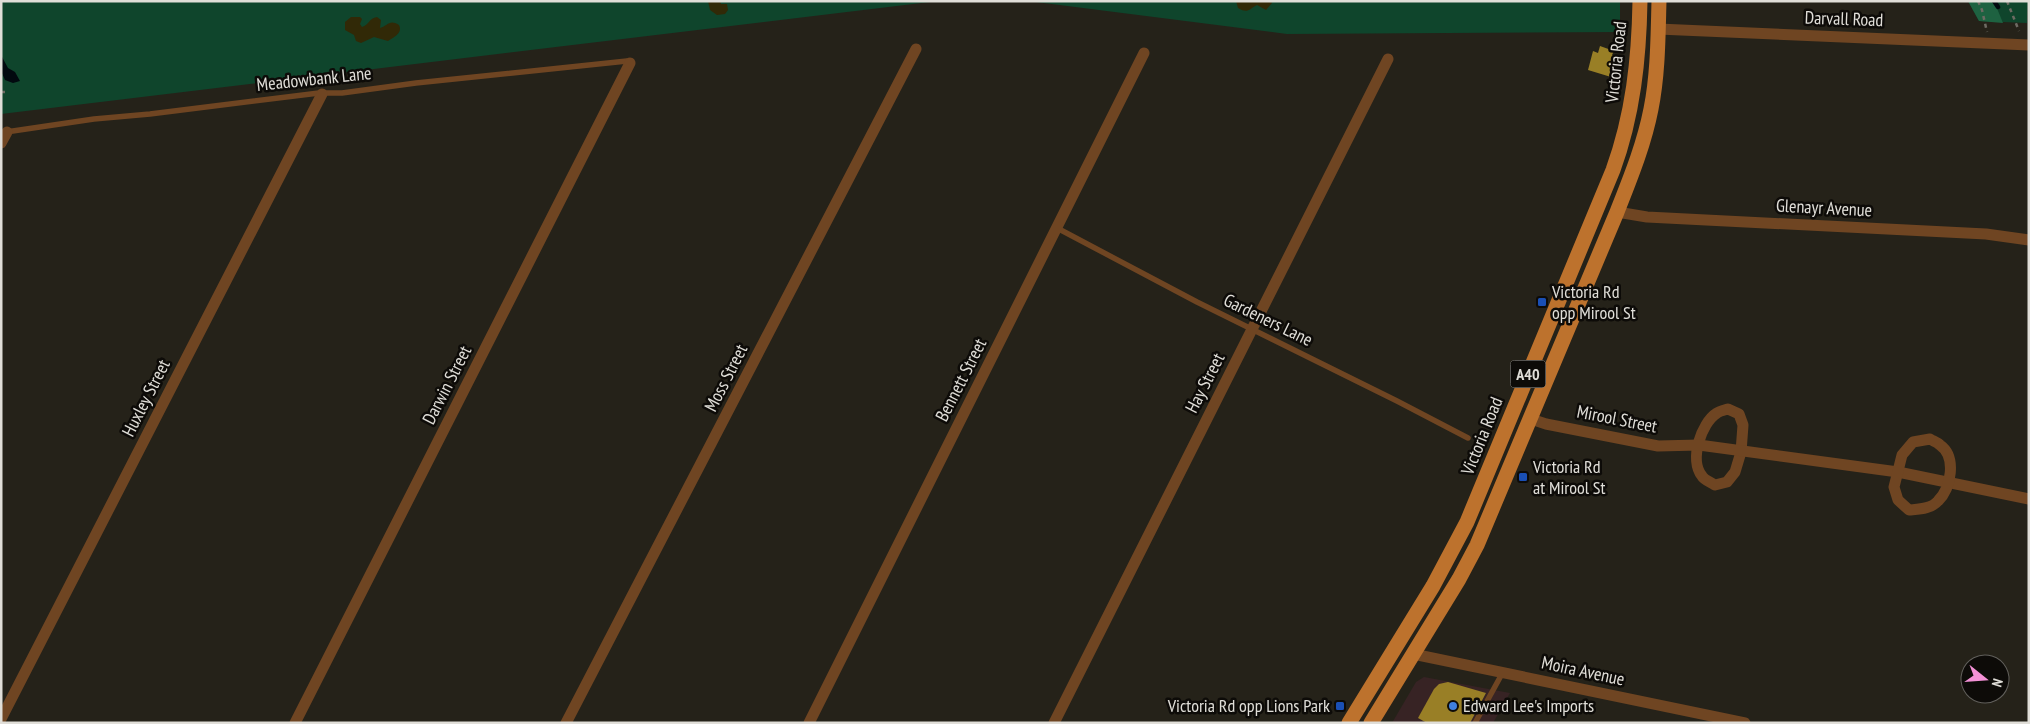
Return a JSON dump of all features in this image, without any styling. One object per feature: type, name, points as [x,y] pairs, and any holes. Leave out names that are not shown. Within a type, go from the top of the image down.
[{"type":"highway","name":"Victoria Road","points":[[1349,723],[1433,586],[1467,522],[1612,170],[1626,131],[1635,87],[1640,1]]},
{"type":"highway","name":"A40","points":[[1371,723],[1477,545],[1617,212],[1633,170],[1651,109],[1655,85],[1659,1]]},
{"type":"street","name":"Darvall Road","points":[[1658,29],[2026,45]]},
{"type":"street","name":"Moss Street","points":[[566,723],[916,49]]},
{"type":"street","name":"Bennett Street","points":[[809,723],[1144,54]]},
{"type":"street","name":"Hay Street","points":[[1054,723],[1388,59]]},
{"type":"street","name":"Darwin Street","points":[[295,723],[630,63]]},
{"type":"street","name":"Huxley Street","points":[[1,719],[322,94]]},
{"type":"street","name":"Glenayr Avenue","points":[[1617,212],[1647,217],[1986,234],[2029,240]]},
{"type":"street","points":[[1728,409],[1739,414],[1743,425],[1741,452],[1735,472],[1727,482],[1715,484],[1702,476],[1696,461],[1705,425],[1717,413],[1728,409]]},
{"type":"street","name":"Mirool Street","points":[[1530,419],[1546,424],[1658,446],[1699,445],[1898,472],[2029,499]]},
{"type":"street","points":[[1930,439],[1942,446],[1951,464],[1949,482],[1938,501],[1925,509],[1909,510],[1898,500],[1894,487],[1898,472],[1902,455],[1913,442],[1930,439]]},
{"type":"street","name":"Moira Avenue","points":[[1413,654],[1745,723]]},
{"type":"lane","name":"Meadowbank Lane","points":[[3,135],[94,119],[627,61],[630,63]]},
{"type":"lane","name":"Gardeners Lane","points":[[1057,228],[1252,330],[1468,438]]},
{"type":"lane","points":[[1475,723],[1502,672]]},
{"type":"path","points":[[1978,1],[1982,10],[1989,43]]},
{"type":"path","points":[[2007,1],[2026,45]]},
{"type":"path","points":[[1,92],[7,92]]},
{"type":"shaded area","points":[[1,55],[8,68],[15,72],[20,81],[13,83],[5,80],[1,71]]},
{"type":"shaded area","points":[[1424,677],[1510,693],[1493,723],[1392,723],[1416,682]]},
{"type":"green space","points":[[1,1],[938,1],[1,114]]},
{"type":"green space","points":[[1028,1],[1620,1],[1620,32],[1287,34]]},
{"type":"green space","points":[[1968,1],[2028,1],[2027,23],[1979,21]]},
{"type":"green space","points":[[1968,1],[1994,1],[2003,23],[1979,21]]},
{"type":"sand","points":[[708,1],[720,1],[721,4],[727,4],[728,10],[725,14],[717,15],[710,10]]},
{"type":"sand","points":[[1236,1],[1271,1],[1272,3],[1266,10],[1257,5],[1244,11],[1238,8]]},
{"type":"sand","points":[[351,17],[360,17],[362,19],[360,24],[362,27],[377,17],[381,20],[380,28],[393,23],[399,25],[400,30],[388,41],[374,37],[361,43],[356,41],[354,35],[345,30],[345,22]]},
{"type":"building","points":[[1600,46],[1614,51],[1612,55],[1618,57],[1611,77],[1588,70],[1593,51],[1598,53]]},
{"type":"building","name":"Edward Lee's Imports","points":[[1448,682],[1486,693],[1470,723],[1427,723],[1418,718],[1434,689],[1439,684]]},
{"type":"waterway","points":[[1994,1],[1998,7]]},
{"type":"place","name":"Victoria Rd opp Mirool St","points":[[1542,302]]},
{"type":"place","name":"Victoria Rd at Mirool St","points":[[1523,477]]},
{"type":"place","name":"Victoria Rd opp Lions Park","points":[[1340,706]]},
{"type":"place","name":"Edward Lee's Imports","points":[[1453,706]]}]
